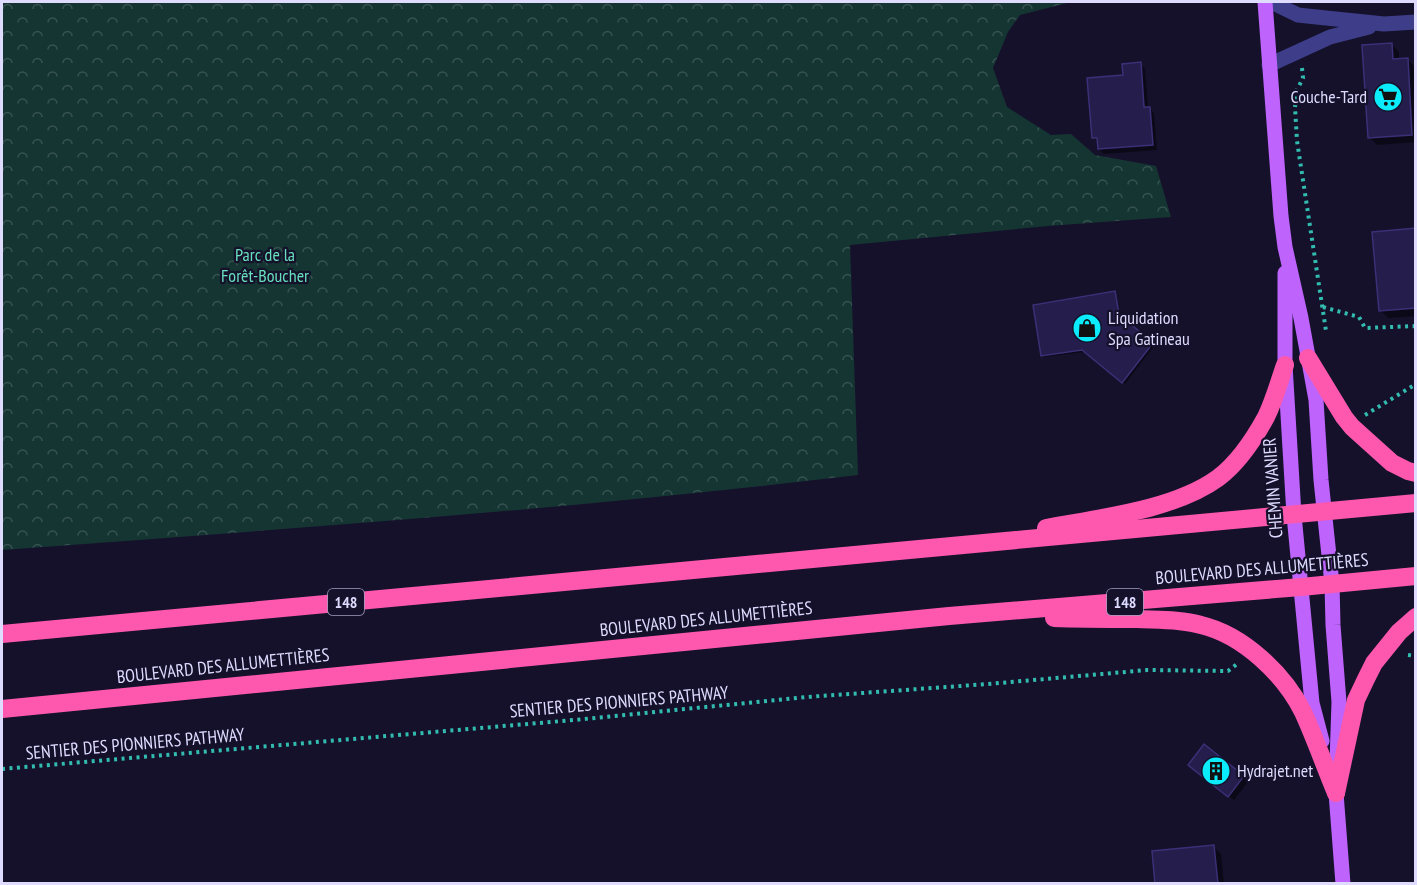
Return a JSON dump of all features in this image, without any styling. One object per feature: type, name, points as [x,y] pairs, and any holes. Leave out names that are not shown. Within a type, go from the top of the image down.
[{"type":"highway","points":[[1308,358],[1352,428],[1392,463],[1416,473]]},
{"type":"highway","points":[[951,547],[1135,510],[1196,492],[1219,477],[1237,460],[1252,440],[1266,416],[1285,365]]},
{"type":"highway","name":"148","points":[[2,634],[1416,503]]},
{"type":"highway","name":"BOULEVARD DES ALLUMETTIÈRES","points":[[2,708],[949,616],[1416,576]]},
{"type":"highway","points":[[949,616],[1176,621],[1201,624],[1221,631],[1252,650],[1285,685],[1302,711],[1336,794]]},
{"type":"highway","points":[[1336,794],[1356,700],[1374,663],[1399,632],[1416,616]]},
{"type":"main road","name":"CHEMIN VANIER","points":[[1265,2],[1281,216],[1316,400],[1321,480],[1332,584],[1339,702],[1336,794],[1343,884]]},
{"type":"main road","name":"CHEMIN VANIER","points":[[1286,247],[1285,365],[1294,515],[1312,703],[1336,794]]},
{"type":"lane","points":[[1271,2],[1298,15],[1331,20],[1384,24],[1416,22]]},
{"type":"lane","points":[[1269,65],[1330,37],[1384,24]]},
{"type":"path","points":[[1299,51],[1303,78],[1297,90],[1295,107],[1297,141],[1326,332]]},
{"type":"path","points":[[1323,307],[1359,317],[1365,328],[1416,326]]},
{"type":"path","points":[[1364,415],[1416,384]]},
{"type":"path","points":[[1408,655],[1416,656]]},
{"type":"path","name":"SENTIER DES PIONNIERS PATHWAY","points":[[2,769],[1147,670],[1228,671],[1237,664]]},
{"type":"green space","name":"Parc de la Forêt-Boucher","points":[[2,2],[1071,2],[1020,15],[1008,32],[993,68],[1007,107],[1051,135],[1071,134],[1095,155],[1156,166],[1171,217],[850,245],[858,475],[537,508],[2,550]]},
{"type":"building","name":"Couche-Tard","points":[[1392,43],[1393,59],[1408,58],[1412,135],[1368,138],[1362,45]]},
{"type":"building","points":[[1141,62],[1144,107],[1150,107],[1153,145],[1098,149],[1097,138],[1092,138],[1087,78],[1123,75],[1122,64]]},
{"type":"building","points":[[1416,228],[1416,308],[1379,311],[1372,232]]},
{"type":"building","name":"Liquidation Spa Gatineau","points":[[1115,291],[1119,314],[1153,343],[1122,383],[1082,350],[1041,356],[1033,305]]},
{"type":"building","name":"Hydrajet.net","points":[[1204,744],[1244,776],[1228,797],[1188,765]]},
{"type":"building","points":[[1214,845],[1218,884],[1155,884],[1152,851]]},
{"type":"place","name":"Couche-Tard","points":[[1388,97]]},
{"type":"place","name":"Liquidation Spa Gatineau","points":[[1087,328]]},
{"type":"place","name":"Hydrajet.net","points":[[1216,771]]}]
